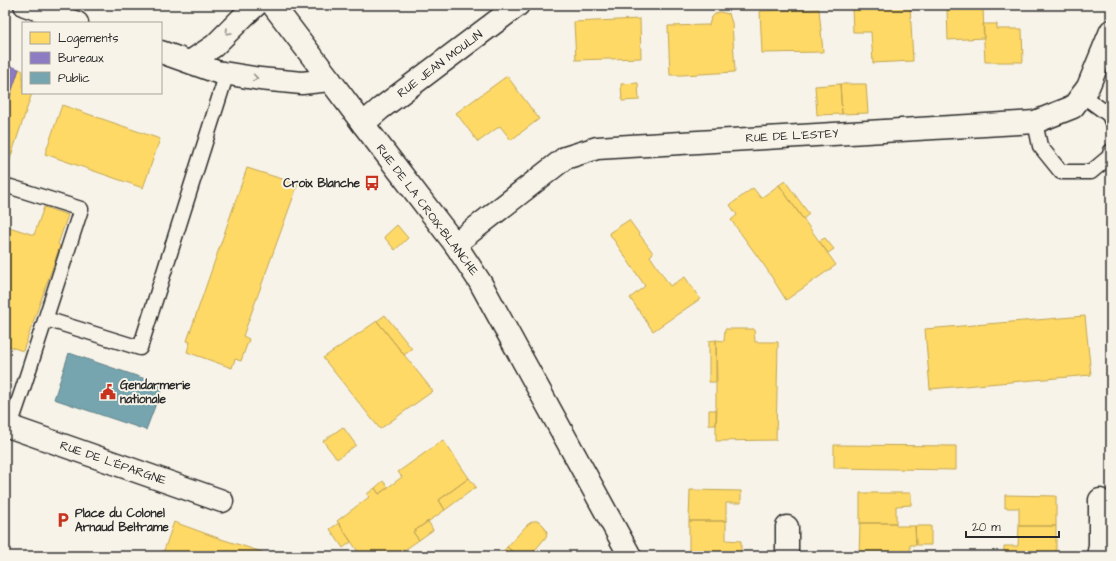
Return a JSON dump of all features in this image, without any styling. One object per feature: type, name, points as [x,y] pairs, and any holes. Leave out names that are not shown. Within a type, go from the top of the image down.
[{"type":"street","points":[[25,5],[74,22]]},
{"type":"street","points":[[190,62],[214,46],[256,5]]},
{"type":"street","name":"RUE DE LA CROIX-BLANCHE","points":[[273,5],[455,244],[480,282],[630,556]]},
{"type":"street","name":"RUE JEAN MOULIN","points":[[363,124],[380,109],[518,5]]},
{"type":"street","name":"RUE DE L'ESTEY","points":[[455,244],[564,158],[597,148],[1035,122],[1073,107],[1088,87],[1111,31]]},
{"type":"street","points":[[162,52],[217,72],[227,74],[302,83],[330,80]]},
{"type":"street","name":"RUE DE L'ÉPARGNE","points":[[7,425],[222,501]]},
{"type":"street","points":[[1098,556],[1100,500]]},
{"type":"street","points":[[787,527],[787,556]]},
{"type":"lane","points":[[46,319],[140,348],[227,74]]},
{"type":"lane","points":[[1082,95],[1109,115],[1111,120]]},
{"type":"lane","points":[[1035,122],[1040,146],[1062,172],[1091,172],[1109,157],[1111,151]]},
{"type":"lane","points":[[7,425],[46,319],[81,209],[11,187]]},
{"type":"building: Logements","points":[[910,5],[913,61],[873,63],[871,32],[853,32],[852,7]]},
{"type":"building: Logements","points":[[969,5],[983,5],[984,38],[948,40],[947,9],[969,9]]},
{"type":"building: Logements","points":[[819,9],[823,52],[762,53],[760,11]]},
{"type":"building: Logements","points":[[720,12],[729,14],[732,23],[735,72],[670,75],[668,26],[709,25],[711,18]]},
{"type":"building: Logements","points":[[640,19],[641,58],[576,60],[574,22]]},
{"type":"building: Logements","points":[[983,24],[997,24],[997,29],[1022,29],[1023,62],[985,62]]},
{"type":"building: Logements","points":[[19,69],[22,70],[22,94],[32,94],[5,174],[5,111]]},
{"type":"building: Logements","points":[[507,76],[539,119],[511,140],[500,126],[478,142],[456,113]]},
{"type":"building: Logements","points":[[638,83],[639,100],[622,101],[621,84]]},
{"type":"building: Logements","points":[[840,84],[842,114],[817,115],[815,86]]},
{"type":"building: Logements","points":[[840,84],[866,84],[868,113],[842,114]]},
{"type":"building: Logements","points":[[62,105],[160,139],[143,188],[45,154]]},
{"type":"building: Logements","points":[[247,168],[298,184],[243,336],[249,339],[241,361],[235,359],[232,368],[187,352],[190,342],[187,341]]},
{"type":"building: Logements","points":[[785,181],[809,214],[803,219],[779,185]]},
{"type":"building: Logements","points":[[779,185],[836,265],[786,300],[766,268],[731,220],[737,215],[730,205],[753,188],[761,198]]},
{"type":"building: Logements","points":[[44,207],[68,215],[58,244],[60,246],[23,351],[5,345],[5,228],[6,226],[34,235]]},
{"type":"building: Logements","points":[[629,220],[653,253],[650,256],[670,286],[685,277],[700,299],[653,331],[630,298],[645,286],[609,233]]},
{"type":"building: Logements","points":[[397,225],[408,238],[395,250],[384,237]]},
{"type":"building: Logements","points":[[825,238],[834,249],[828,253],[819,241]]},
{"type":"building: Logements","points":[[385,315],[412,349],[404,355],[377,321]]},
{"type":"building: Logements","points":[[1085,316],[1091,375],[930,389],[925,329]]},
{"type":"building: Logements","points":[[377,321],[433,391],[380,429],[323,358]]},
{"type":"building: Logements","points":[[725,329],[754,329],[755,342],[778,342],[776,440],[716,441],[716,340],[724,341]]},
{"type":"building: Logements","points":[[716,340],[717,382],[709,382],[709,341]]},
{"type":"building: Logements","points":[[709,410],[717,410],[716,425],[709,425]]},
{"type":"building: Logements","points":[[343,427],[356,445],[337,459],[323,441]]},
{"type":"building: Logements","points":[[443,440],[469,478],[439,500],[445,510],[413,532],[419,540],[396,556],[361,556],[337,521],[369,497],[367,494],[375,488],[379,494],[402,477],[398,472]]},
{"type":"building: Logements","points":[[834,445],[956,446],[956,470],[834,468]]},
{"type":"building: Logements","points":[[469,478],[476,487],[445,510],[439,500]]},
{"type":"building: Logements","points":[[383,481],[388,487],[379,494],[375,488]]},
{"type":"building: Logements","points":[[690,490],[741,491],[741,503],[726,503],[726,521],[689,521]]},
{"type":"building: Logements","points":[[860,493],[911,493],[911,505],[896,506],[896,523],[860,523]]},
{"type":"building: Logements","points":[[1005,495],[1056,496],[1056,526],[1019,526],[1019,508],[1005,508]]},
{"type":"building: Logements","points":[[428,521],[433,530],[419,540],[413,532]]},
{"type":"building: Logements","points":[[533,521],[539,521],[544,526],[547,532],[546,537],[530,556],[518,556],[507,547],[527,525]]},
{"type":"building: Logements","points":[[689,521],[726,521],[726,540],[741,541],[741,554],[689,553]]},
{"type":"building: Logements","points":[[174,522],[262,552],[260,556],[162,556]]},
{"type":"building: Logements","points":[[339,523],[351,542],[343,548],[330,529]]},
{"type":"building: Logements","points":[[860,523],[896,523],[896,526],[915,526],[916,545],[910,545],[910,556],[859,556]]},
{"type":"building: Logements","points":[[915,526],[931,526],[931,545],[916,545]]},
{"type":"building: Logements","points":[[1019,526],[1056,526],[1056,556],[1004,556],[1004,546],[1018,546]]},
{"type":"building: Logements","points":[[507,547],[518,556],[500,556]]},
{"type":"building: Bureaux","points":[[5,64],[19,69],[5,111]]},
{"type":"building: Public","name":"Gendarmerie nationale","points":[[69,353],[163,385],[146,430],[54,399]]},
{"type":"place","name":"Croix Blanche","points":[[372,183]]},
{"type":"place","name":"Gendarmerie nationale","points":[[108,392]]},
{"type":"place","name":"Place du Colonel Arnaud Beltrame","points":[[63,520]]}]
